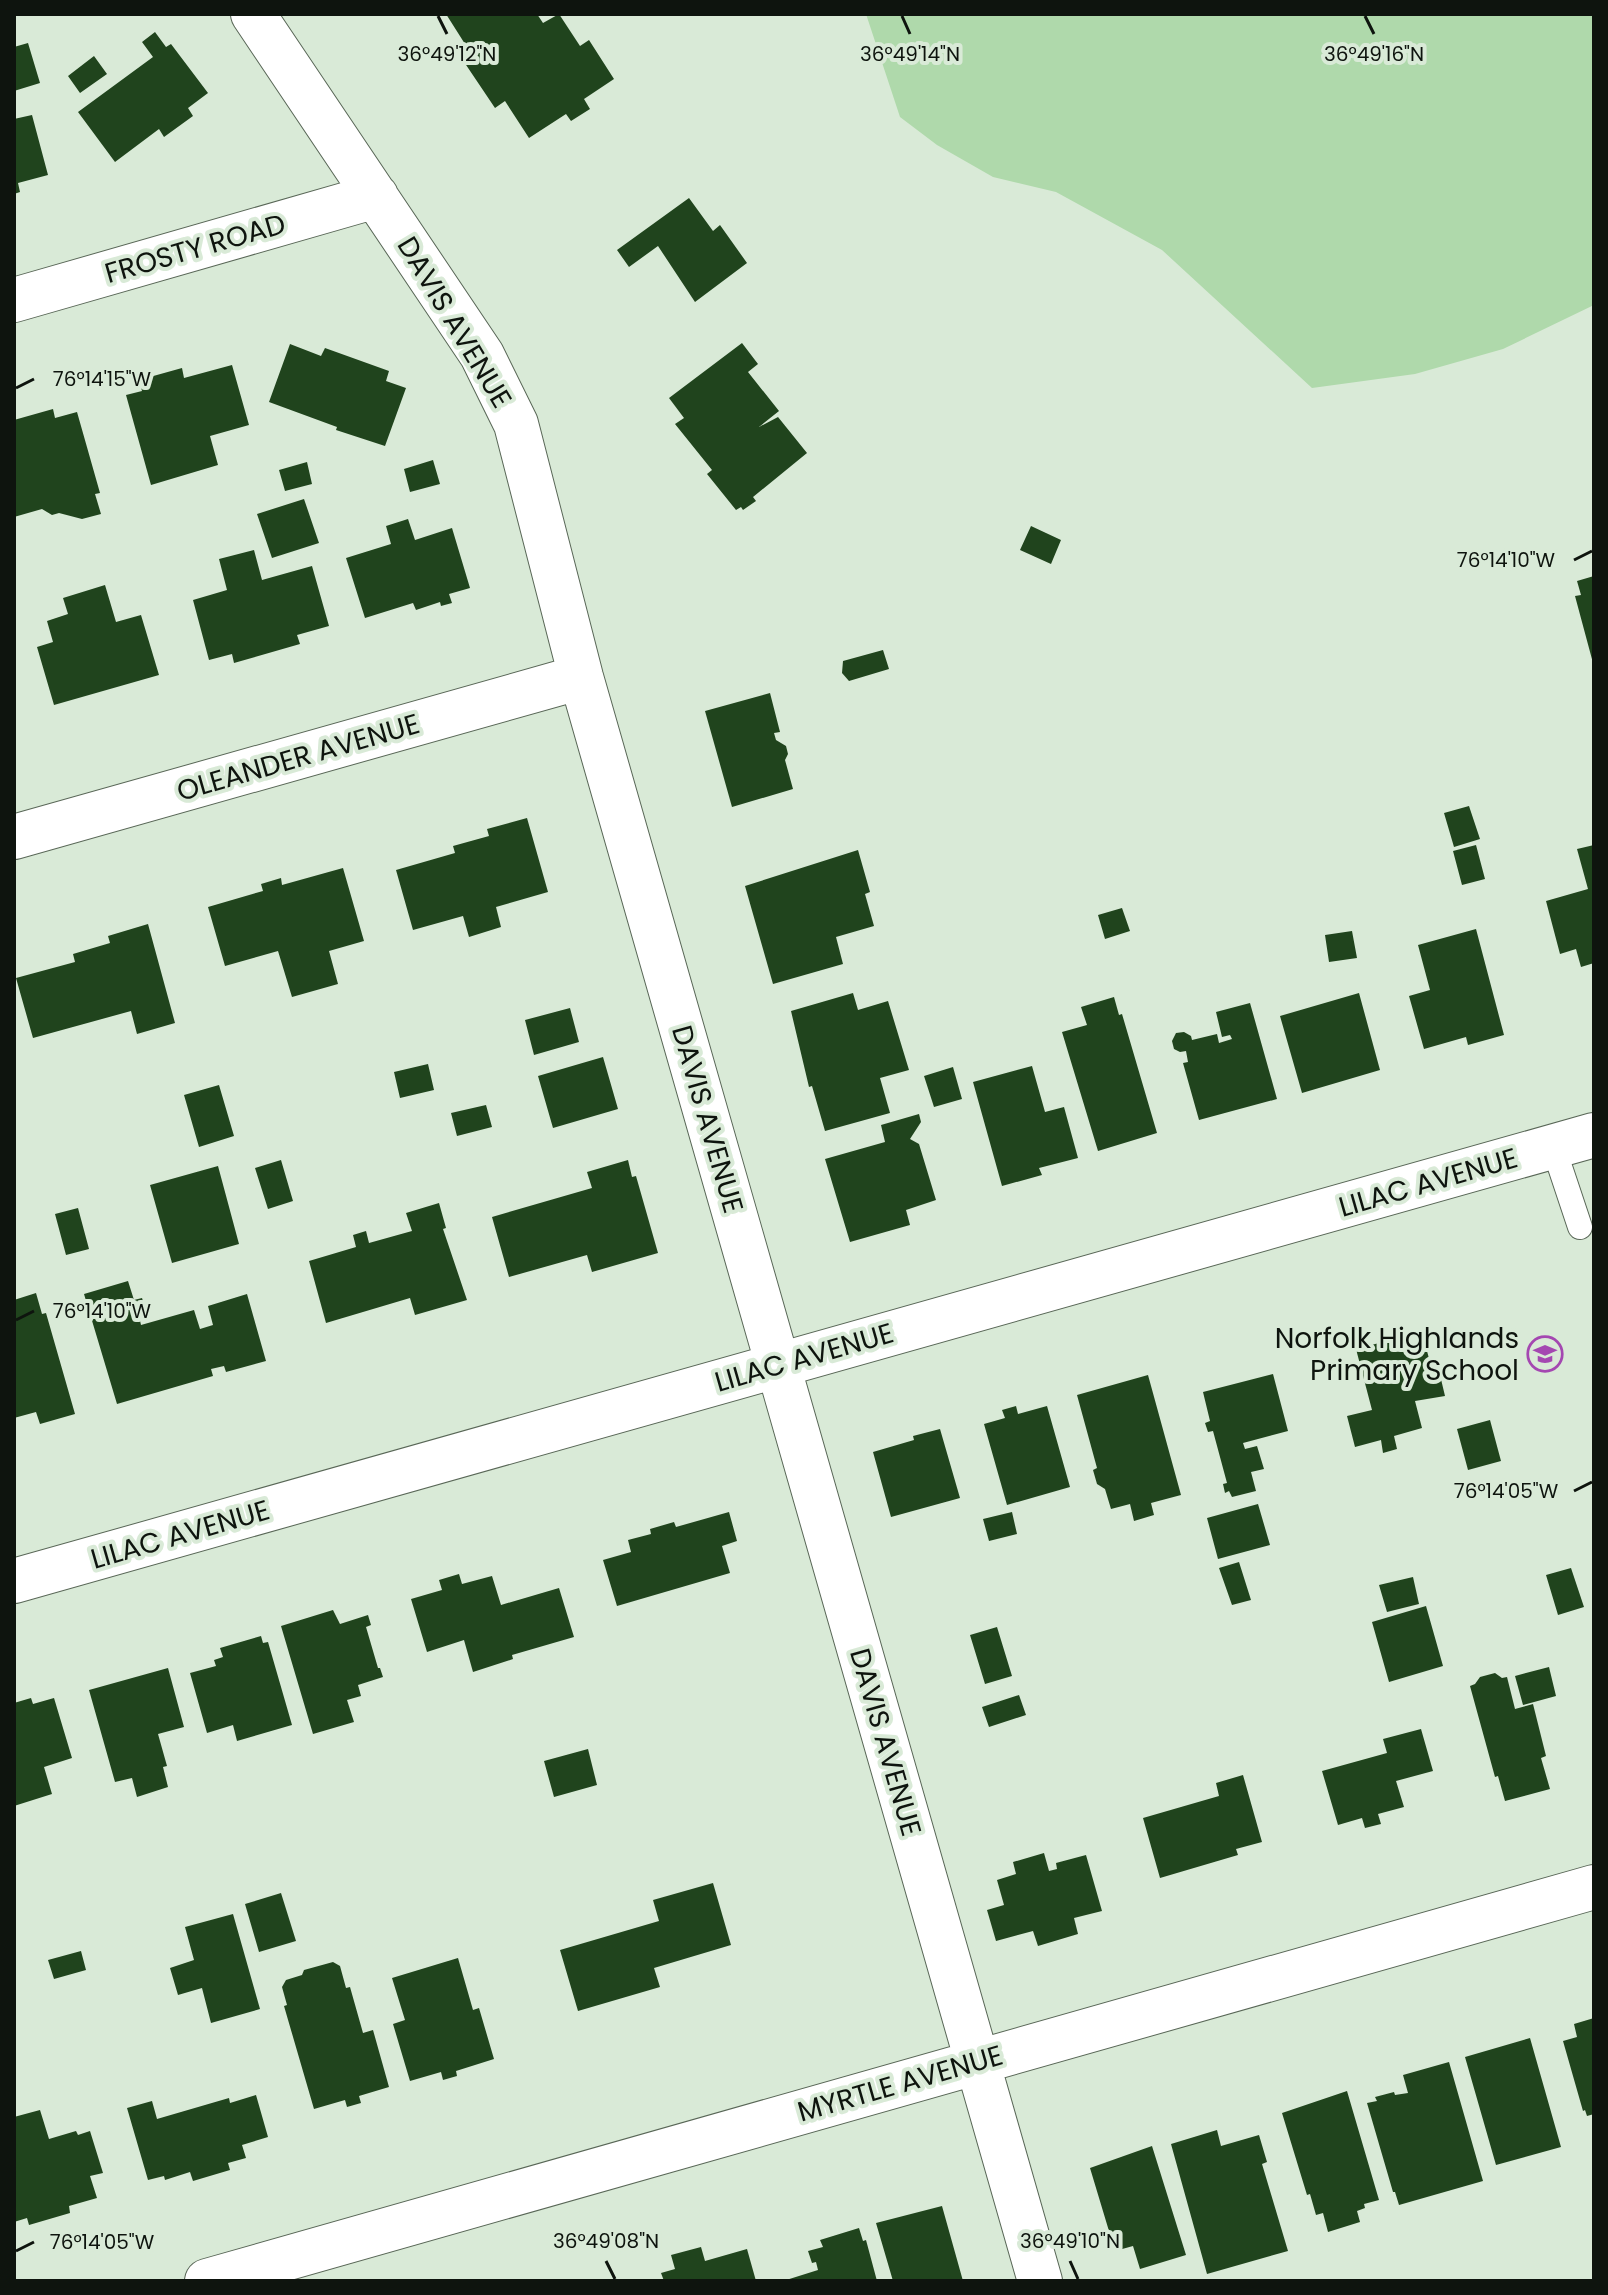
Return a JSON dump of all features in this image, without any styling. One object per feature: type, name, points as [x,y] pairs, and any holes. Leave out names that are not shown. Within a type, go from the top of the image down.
[{"type":"street","name":"DAVIS AVENUE","points":[[253,14],[482,355],[516,424],[581,677],[1040,2281]]},
{"type":"street","name":"FROSTY ROAD","points":[[14,300],[376,196]]},
{"type":"street","name":"OLEANDER AVENUE","points":[[14,837],[581,677]]},
{"type":"street","name":"LILAC AVENUE","points":[[14,1581],[1594,1135]]},
{"type":"street","name":"MYRTLE AVENUE","points":[[207,2281],[1594,1887]]},
{"type":"lane","points":[[1553,1146],[1580,1227]]},
{"type":"shaded area","points":[[866,14],[1594,14],[1594,305],[1503,349],[1415,374],[1312,388],[1162,250],[1056,192],[993,177],[937,145],[900,117]]},
{"type":"building","points":[[446,14],[537,14],[543,23],[559,14],[580,46],[589,40],[614,79],[584,99],[590,109],[571,121],[566,114],[529,138],[505,101],[495,108],[456,50],[465,44]]},
{"type":"building","points":[[155,32],[166,47],[171,44],[208,93],[188,108],[193,116],[164,137],[159,129],[115,162],[78,112],[153,57],[142,42]]},
{"type":"building","points":[[28,43],[40,83],[14,91],[14,47]]},
{"type":"building","points":[[94,56],[107,74],[80,93],[68,76]]},
{"type":"building","points":[[32,115],[48,175],[18,183],[20,192],[14,194],[14,119]]},
{"type":"building","points":[[689,198],[713,231],[720,225],[747,263],[695,302],[658,246],[629,267],[617,250]]},
{"type":"building","points":[[742,343],[758,364],[748,372],[779,411],[759,427],[778,417],[807,453],[753,497],[756,501],[743,510],[741,507],[736,510],[707,474],[712,470],[675,424],[684,418],[669,398]]},
{"type":"building","points":[[290,344],[321,356],[325,348],[389,371],[386,381],[406,388],[385,446],[336,430],[337,427],[269,402]]},
{"type":"building","points":[[232,365],[249,425],[210,436],[218,465],[151,485],[126,395],[142,391],[139,380],[182,368],[184,378]]},
{"type":"building","points":[[53,409],[55,418],[77,412],[100,493],[95,494],[101,514],[82,519],[59,513],[52,515],[42,509],[14,517],[14,420]]},
{"type":"building","points":[[433,460],[440,484],[410,492],[404,469]]},
{"type":"building","points":[[307,462],[312,484],[285,491],[279,470]]},
{"type":"building","points":[[304,499],[319,543],[272,558],[257,514]]},
{"type":"building","points":[[408,519],[415,540],[452,528],[470,588],[449,594],[452,603],[441,606],[440,602],[416,610],[413,603],[365,618],[346,558],[391,544],[386,526]]},
{"type":"building","points":[[1031,526],[1061,540],[1051,564],[1020,550]]},
{"type":"building","points":[[254,550],[262,580],[312,566],[329,626],[297,635],[300,644],[234,663],[232,654],[209,660],[193,600],[227,590],[219,559]]},
{"type":"building","points":[[1594,576],[1593,663],[1575,596],[1581,595],[1577,581]]},
{"type":"building","points":[[105,585],[116,622],[141,615],[159,675],[54,705],[37,647],[53,642],[47,621],[68,614],[63,598]]},
{"type":"building","points":[[883,650],[889,669],[849,681],[842,673],[843,661]]},
{"type":"building","points":[[770,693],[780,732],[774,733],[776,740],[786,746],[788,754],[785,760],[793,789],[732,807],[705,711]]},
{"type":"building","points":[[1469,806],[1480,839],[1454,847],[1444,813]]},
{"type":"building","points":[[527,818],[548,892],[496,907],[501,927],[469,937],[463,916],[413,930],[396,870],[455,853],[453,846],[489,836],[487,829]]},
{"type":"building","points":[[1476,845],[1485,879],[1462,885],[1453,851]]},
{"type":"building","points":[[1594,845],[1594,963],[1581,967],[1576,949],[1560,954],[1546,901],[1588,889],[1577,849]]},
{"type":"building","points":[[858,850],[870,892],[865,894],[874,926],[836,937],[843,964],[773,984],[745,886]]},
{"type":"building","points":[[343,868],[364,941],[329,951],[338,984],[292,997],[278,951],[225,966],[208,907],[263,891],[261,884],[281,878],[282,885]]},
{"type":"building","points":[[1122,908],[1130,931],[1105,939],[1098,915]]},
{"type":"building","points":[[148,924],[175,1023],[137,1034],[131,1011],[33,1038],[16,978],[75,962],[73,954],[110,943],[108,936]]},
{"type":"building","points":[[1476,929],[1504,1035],[1468,1045],[1466,1037],[1424,1049],[1409,996],[1430,990],[1418,945]]},
{"type":"building","points":[[1352,931],[1357,958],[1329,962],[1325,935]]},
{"type":"building","points":[[853,993],[858,1010],[888,1001],[909,1070],[880,1078],[890,1113],[825,1131],[812,1086],[809,1087],[791,1011]]},
{"type":"building","points":[[1359,993],[1380,1070],[1302,1093],[1280,1016]]},
{"type":"building","points":[[1114,997],[1119,1015],[1122,1014],[1157,1133],[1098,1151],[1062,1032],[1087,1025],[1081,1007]]},
{"type":"building","points":[[1250,1003],[1277,1099],[1199,1120],[1183,1063],[1188,1062],[1186,1051],[1174,1049],[1172,1041],[1176,1033],[1184,1032],[1192,1040],[1217,1034],[1219,1043],[1232,1039],[1230,1035],[1222,1037],[1216,1012]]},
{"type":"building","points":[[570,1008],[579,1042],[534,1055],[525,1020]]},
{"type":"building","points":[[603,1057],[618,1109],[553,1128],[538,1076]]},
{"type":"building","points":[[428,1064],[434,1090],[400,1098],[394,1072]]},
{"type":"building","points":[[1032,1066],[1045,1112],[1064,1107],[1078,1158],[1039,1168],[1042,1175],[1002,1186],[973,1082]]},
{"type":"building","points":[[953,1067],[962,1099],[934,1107],[924,1076]]},
{"type":"building","points":[[219,1085],[234,1136],[199,1147],[184,1095]]},
{"type":"building","points":[[486,1105],[492,1127],[457,1136],[451,1113]]},
{"type":"building","points":[[919,1114],[921,1122],[910,1139],[919,1144],[936,1200],[906,1210],[910,1225],[850,1242],[825,1159],[885,1142],[881,1125]]},
{"type":"building","points":[[281,1160],[293,1201],[268,1209],[255,1168]]},
{"type":"building","points":[[628,1160],[632,1177],[636,1176],[658,1253],[592,1272],[587,1255],[509,1277],[492,1217],[592,1188],[587,1172]]},
{"type":"building","points":[[218,1166],[239,1244],[172,1263],[150,1185]]},
{"type":"building","points":[[439,1203],[446,1228],[443,1229],[467,1300],[415,1315],[410,1298],[326,1323],[309,1261],[356,1247],[353,1235],[366,1231],[369,1243],[412,1231],[406,1213]]},
{"type":"building","points":[[78,1208],[89,1249],[66,1255],[55,1214]]},
{"type":"building","points":[[128,1281],[134,1300],[142,1298],[147,1314],[139,1316],[141,1325],[194,1310],[200,1329],[213,1325],[208,1306],[247,1294],[266,1361],[226,1372],[224,1366],[211,1369],[213,1376],[117,1404],[84,1294]]},
{"type":"building","points":[[36,1293],[42,1314],[46,1313],[75,1414],[40,1424],[36,1412],[14,1418],[14,1300]]},
{"type":"building","points":[[1402,1337],[1404,1346],[1424,1340],[1434,1377],[1440,1375],[1445,1396],[1415,1401],[1422,1428],[1394,1436],[1397,1449],[1383,1453],[1381,1440],[1355,1447],[1347,1416],[1372,1410],[1356,1349]]},
{"type":"building","points":[[1273,1374],[1288,1431],[1243,1443],[1245,1449],[1257,1446],[1264,1469],[1251,1472],[1256,1491],[1232,1497],[1229,1491],[1225,1493],[1223,1484],[1227,1483],[1213,1431],[1208,1432],[1205,1423],[1210,1421],[1203,1392]]},
{"type":"building","points":[[1148,1375],[1181,1495],[1151,1503],[1154,1515],[1134,1521],[1130,1504],[1111,1509],[1105,1489],[1097,1484],[1093,1470],[1097,1468],[1077,1395]]},
{"type":"building","points":[[1016,1406],[1018,1414],[1047,1406],[1070,1487],[1007,1505],[984,1424],[1005,1418],[1002,1410]]},
{"type":"building","points":[[1490,1420],[1501,1461],[1468,1470],[1457,1429]]},
{"type":"building","points":[[940,1429],[960,1498],[891,1517],[873,1452]]},
{"type":"building","points":[[1258,1504],[1270,1545],[1218,1559],[1207,1518]]},
{"type":"building","points":[[729,1512],[737,1541],[722,1546],[730,1573],[617,1606],[603,1560],[631,1552],[628,1540],[651,1534],[650,1529],[674,1522],[676,1527]]},
{"type":"building","points":[[1012,1512],[1017,1534],[989,1541],[983,1519]]},
{"type":"building","points":[[1239,1562],[1251,1600],[1232,1605],[1219,1568]]},
{"type":"building","points":[[1571,1568],[1584,1607],[1558,1615],[1546,1575]]},
{"type":"building","points":[[459,1574],[462,1584],[492,1576],[501,1605],[559,1588],[574,1637],[512,1655],[513,1659],[473,1672],[464,1640],[427,1652],[411,1599],[442,1590],[439,1580]]},
{"type":"building","points":[[1413,1577],[1419,1604],[1387,1612],[1379,1585]]},
{"type":"building","points":[[1426,1606],[1443,1666],[1389,1682],[1372,1622]]},
{"type":"building","points":[[333,1610],[340,1624],[368,1615],[371,1625],[366,1627],[383,1677],[358,1685],[361,1696],[347,1700],[354,1722],[313,1734],[281,1626]]},
{"type":"building","points":[[997,1627],[1012,1676],[985,1684],[970,1635]]},
{"type":"building","points":[[261,1636],[263,1643],[268,1642],[292,1725],[237,1741],[233,1725],[207,1733],[190,1673],[216,1666],[214,1660],[223,1657],[220,1648]]},
{"type":"building","points":[[1549,1667],[1556,1696],[1523,1705],[1515,1676]]},
{"type":"building","points":[[168,1668],[184,1727],[158,1734],[167,1766],[163,1767],[168,1787],[137,1797],[132,1778],[115,1782],[89,1690]]},
{"type":"building","points":[[1495,1673],[1502,1678],[1507,1677],[1515,1709],[1533,1704],[1546,1756],[1541,1758],[1550,1789],[1505,1801],[1498,1776],[1495,1777],[1470,1686],[1480,1677]]},
{"type":"building","points":[[1019,1695],[1026,1715],[989,1727],[982,1707]]},
{"type":"building","points":[[31,1698],[33,1704],[54,1698],[72,1758],[44,1767],[52,1794],[14,1806],[14,1703]]},
{"type":"building","points":[[1421,1729],[1433,1771],[1396,1781],[1404,1807],[1378,1814],[1381,1824],[1365,1828],[1362,1818],[1338,1825],[1322,1771],[1387,1753],[1383,1739]]},
{"type":"building","points":[[588,1749],[597,1785],[554,1797],[544,1761]]},
{"type":"building","points":[[1243,1775],[1262,1842],[1236,1849],[1238,1855],[1160,1878],[1143,1818],[1219,1796],[1216,1783]]},
{"type":"building","points":[[1044,1853],[1049,1871],[1057,1869],[1056,1863],[1086,1855],[1102,1911],[1074,1918],[1078,1934],[1038,1946],[1033,1931],[996,1941],[987,1910],[1004,1905],[997,1880],[1016,1874],[1013,1862]]},
{"type":"building","points":[[713,1883],[731,1945],[654,1968],[660,1987],[578,2011],[560,1950],[659,1921],[653,1900]]},
{"type":"building","points":[[281,1893],[296,1941],[259,1952],[245,1904]]},
{"type":"building","points":[[233,1914],[260,2009],[211,2023],[202,1988],[178,1995],[170,1968],[194,1960],[185,1927]]},
{"type":"building","points":[[81,1951],[86,1970],[54,1979],[48,1960]]},
{"type":"building","points":[[458,1958],[473,2010],[479,2008],[494,2059],[456,2071],[457,2076],[443,2080],[441,2072],[410,2081],[393,2024],[405,2020],[392,1978]]},
{"type":"building","points":[[333,1962],[340,1966],[346,1988],[350,1987],[363,2033],[373,2030],[389,2087],[359,2096],[361,2103],[347,2107],[345,2100],[314,2109],[284,2006],[287,2005],[282,1987],[286,1980],[302,1975],[304,1970]]},
{"type":"building","points":[[1594,2018],[1594,2114],[1587,2116],[1563,2041],[1577,2037],[1574,2024]]},
{"type":"building","points":[[1530,2038],[1561,2147],[1496,2165],[1465,2057]]},
{"type":"building","points":[[1449,2062],[1483,2181],[1399,2205],[1367,2103],[1377,2101],[1375,2097],[1394,2092],[1395,2095],[1408,2093],[1403,2075]]},
{"type":"building","points":[[1347,2091],[1379,2200],[1364,2204],[1365,2208],[1357,2211],[1360,2222],[1328,2232],[1323,2213],[1316,2215],[1310,2194],[1307,2195],[1282,2113]]},
{"type":"building","points":[[256,2095],[268,2137],[242,2145],[246,2158],[228,2163],[230,2170],[193,2181],[190,2172],[165,2180],[164,2176],[148,2180],[127,2108],[152,2101],[157,2119],[229,2098],[230,2103]]},
{"type":"building","points":[[40,2110],[49,2139],[76,2131],[78,2135],[90,2131],[103,2173],[90,2176],[97,2198],[69,2206],[70,2213],[29,2225],[27,2218],[14,2222],[14,2117]]},
{"type":"building","points":[[1217,2130],[1221,2146],[1259,2135],[1267,2162],[1262,2164],[1288,2251],[1207,2274],[1171,2144]]},
{"type":"building","points":[[1152,2146],[1186,2255],[1140,2269],[1133,2246],[1115,2251],[1090,2168]]},
{"type":"building","points":[[942,2206],[963,2281],[893,2281],[876,2223]]},
{"type":"building","points":[[859,2228],[863,2241],[866,2240],[877,2281],[783,2281],[818,2270],[808,2251],[823,2247],[820,2240]]},
{"type":"building","points":[[701,2247],[705,2261],[747,2249],[756,2281],[664,2281],[661,2273],[675,2269],[671,2255]]},
{"type":"place","name":"Norfolk Highlands Primary School","points":[[1545,1354]]}]
